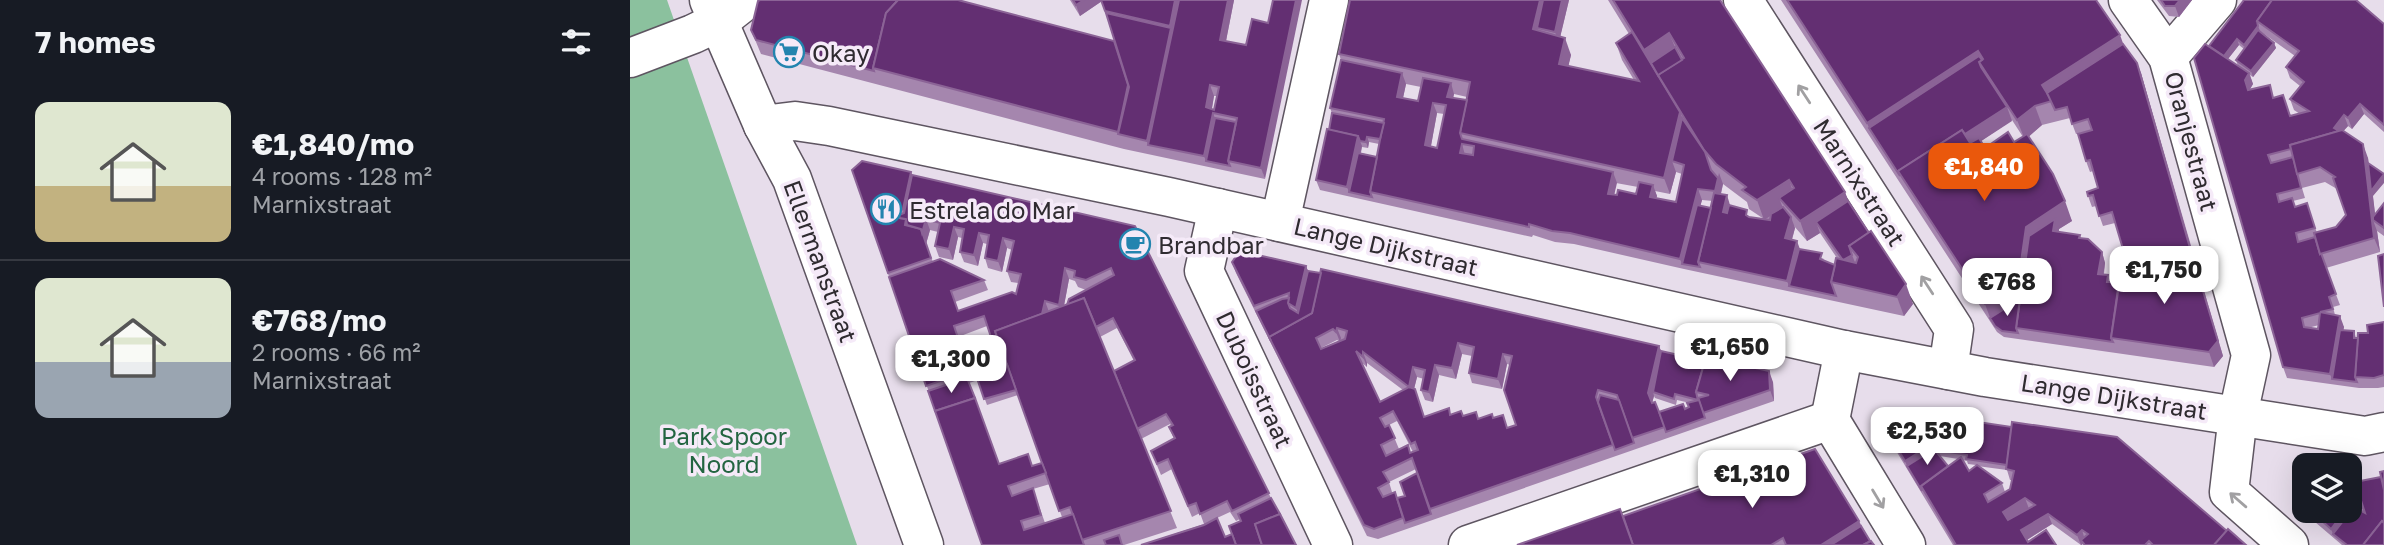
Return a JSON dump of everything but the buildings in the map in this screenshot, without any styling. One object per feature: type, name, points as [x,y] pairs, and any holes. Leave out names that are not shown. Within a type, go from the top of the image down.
[{"type":"street","points":[[1280,222],[1329,0]]},
{"type":"street","name":"Marnixstraat","points":[[1743,0],[1954,329],[1948,370]]},
{"type":"street","name":"Oranjestraat","points":[[2128,0],[2168,57],[2251,355],[2238,415],[2229,492],[2289,545]]},
{"type":"street","points":[[2168,57],[2217,0]]},
{"type":"street","points":[[630,58],[671,43],[724,7]]},
{"type":"street","name":"Ellermanstraat","points":[[724,7],[763,125],[792,179],[924,545]]},
{"type":"street","points":[[630,32],[671,43]]},
{"type":"street","name":"Lange Dijkstraat","points":[[763,125],[795,121],[829,126],[1218,208],[1844,350],[1948,370],[2365,436],[2384,432]]},
{"type":"street","name":"Duboisstraat","points":[[1218,208],[1204,271],[1333,545]]},
{"type":"street","points":[[1844,350],[1830,420],[1906,545]]},
{"type":"street","points":[[1468,545],[1830,420]]},
{"type":"green space","name":"Park Spoor Noord","points":[[630,0],[667,0],[857,545],[630,545]]},
{"type":"place","name":"Okay","points":[[789,52]]},
{"type":"place","name":"Estrela do Mar","points":[[886,209]]},
{"type":"place","name":"Brandbar","points":[[1135,244]]}]
